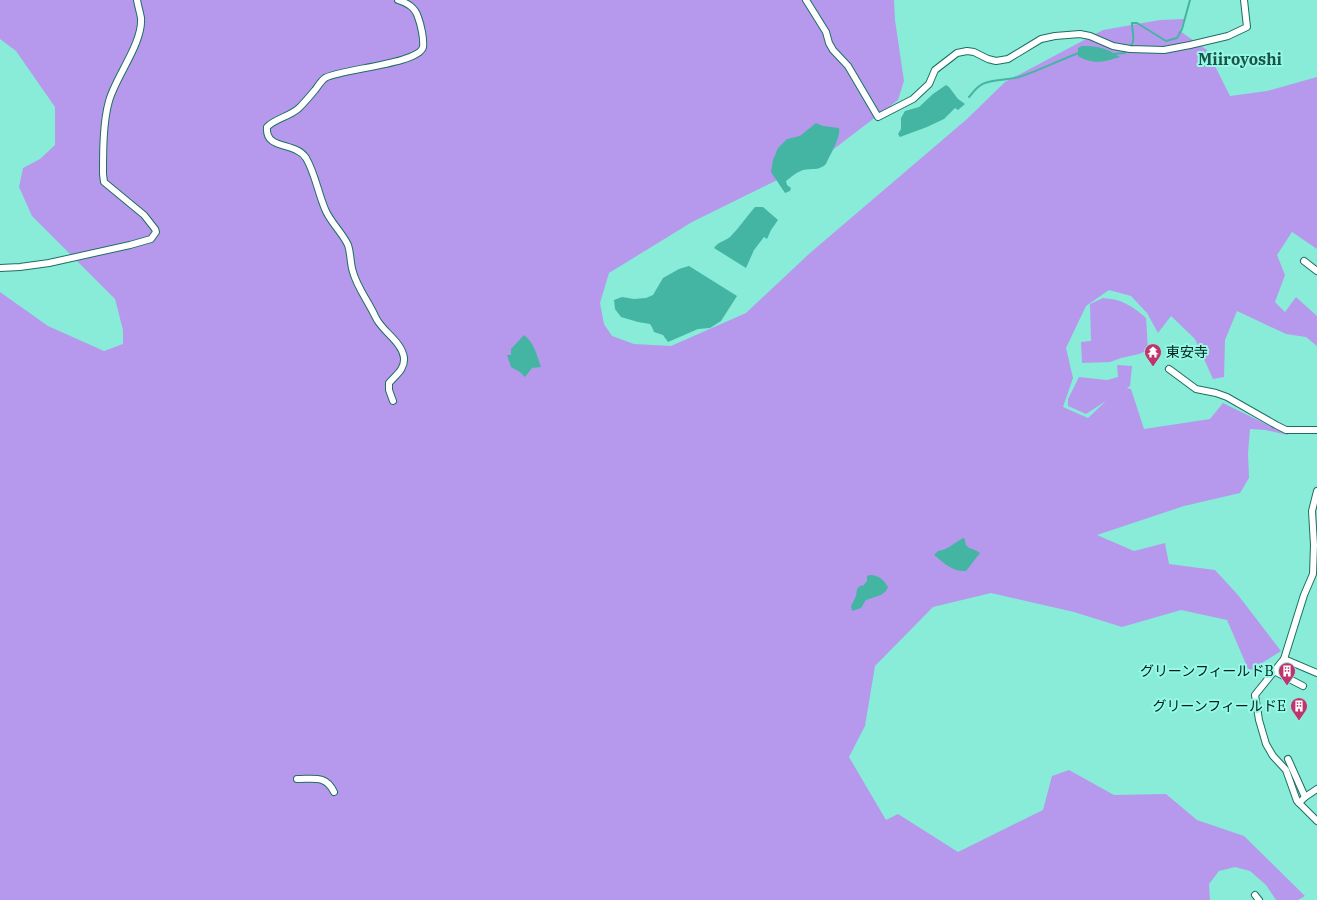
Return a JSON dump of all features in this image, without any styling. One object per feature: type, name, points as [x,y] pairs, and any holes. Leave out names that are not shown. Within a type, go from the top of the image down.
[{"type":"street","points":[[0,268],[49,263],[146,241],[155,235],[155,229],[144,215],[104,182],[102,174],[106,112],[109,100],[137,41],[140,29],[141,18],[137,0]]},
{"type":"street","points":[[393,401],[389,383],[402,370],[404,356],[399,347],[378,324],[370,304],[355,278],[348,245],[325,210],[306,158],[301,151],[273,142],[268,137],[267,127],[271,123],[298,109],[326,78],[340,73],[395,62],[415,55],[422,50],[419,19],[416,11],[413,7],[398,0]]},
{"type":"street","points":[[806,0],[826,32],[833,50],[848,66],[878,117],[913,99],[929,84],[935,70],[957,53],[967,51],[974,52],[996,61],[1008,59],[1041,39],[1080,34],[1090,36],[1113,46],[1130,49],[1164,50],[1228,36],[1247,26],[1244,0]]},
{"type":"street","points":[[1304,261],[1317,271]]},
{"type":"street","points":[[1169,369],[1196,388],[1226,397],[1286,430],[1317,430]]},
{"type":"street","points":[[1317,490],[1312,511],[1315,528],[1313,574],[1304,595],[1284,659],[1255,695],[1259,720],[1266,744],[1273,756],[1286,770],[1297,801],[1317,821]]},
{"type":"street","points":[[1284,659],[1317,673]]},
{"type":"street","points":[[1274,671],[1303,686]]},
{"type":"street","points":[[1288,759],[1305,797]]},
{"type":"street","points":[[298,779],[320,779],[330,785],[334,792]]},
{"type":"street","points":[[1299,803],[1317,789]]},
{"type":"shaded area","points":[[0,0],[894,0],[895,20],[904,81],[898,100],[822,158],[692,222],[609,273],[600,303],[604,324],[612,336],[634,344],[671,346],[746,313],[810,253],[967,119],[1005,82],[1103,30],[1160,20],[1184,19],[1180,31],[1207,50],[1230,96],[1267,91],[1317,77],[1317,249],[1292,232],[1277,255],[1285,275],[1275,302],[1285,312],[1296,297],[1317,316],[1317,346],[1306,337],[1286,334],[1237,311],[1225,340],[1224,377],[1213,379],[1195,339],[1171,316],[1158,333],[1147,313],[1131,296],[1109,290],[1086,306],[1066,348],[1073,378],[1063,407],[1088,418],[1106,401],[1086,414],[1068,406],[1068,399],[1079,377],[1107,380],[1118,377],[1117,365],[1132,366],[1130,386],[1127,388],[1131,389],[1144,429],[1210,419],[1223,403],[1278,430],[1289,433],[1288,435],[1265,430],[1250,429],[1248,453],[1249,478],[1240,493],[1184,506],[1097,535],[1134,551],[1165,543],[1169,564],[1215,570],[1238,595],[1281,651],[1249,671],[1227,620],[1181,610],[1122,627],[1074,612],[991,593],[933,607],[875,666],[865,726],[849,757],[886,820],[898,814],[958,852],[1043,810],[1052,776],[1069,770],[1114,795],[1166,794],[1197,820],[1244,836],[1305,896],[1298,900],[1276,900],[1266,885],[1250,871],[1235,867],[1219,871],[1209,884],[1210,900],[0,900],[0,292],[48,326],[104,351],[123,344],[123,330],[115,299],[32,216],[19,187],[23,168],[40,159],[55,145],[55,107],[16,51],[0,39]]},
{"type":"shaded area","points":[[1103,298],[1126,304],[1146,318],[1148,350],[1110,362],[1082,363],[1081,342],[1091,341],[1090,304]]},
{"type":"water","points":[[1082,46],[1102,48],[1111,51],[1120,57],[1099,62],[1089,61],[1078,56],[1078,48]]},
{"type":"water","points":[[946,85],[958,99],[965,104],[958,110],[955,108],[944,119],[900,137],[898,134],[901,129],[901,118],[905,111],[919,107],[933,94]]},
{"type":"water","points":[[816,123],[823,126],[839,128],[835,146],[826,164],[818,168],[801,171],[786,181],[787,185],[791,188],[790,191],[785,193],[771,172],[773,160],[778,148],[787,139],[800,136]]},
{"type":"water","points":[[755,207],[763,207],[778,220],[767,239],[764,237],[754,250],[746,268],[714,248],[730,237]]},
{"type":"water","points":[[689,266],[737,296],[721,321],[710,328],[698,329],[668,342],[663,335],[654,332],[650,324],[621,317],[615,309],[614,300],[622,297],[634,299],[646,298],[653,295],[663,278],[679,269]]},
{"type":"water","points":[[524,335],[533,345],[541,367],[532,368],[525,377],[511,367],[507,355],[511,355],[511,349]]},
{"type":"water","points":[[963,538],[965,539],[965,543],[968,547],[980,553],[966,571],[957,570],[945,564],[934,555],[938,551],[948,548]]},
{"type":"water","points":[[870,575],[879,577],[883,580],[888,587],[886,591],[881,595],[866,600],[861,608],[852,611],[851,606],[856,596],[857,589],[864,585],[867,581],[867,576]]},
{"type":"waterway","points":[[1130,47],[1133,42],[1132,23],[1137,23],[1166,41],[1177,38],[1182,29],[1190,0]]},
{"type":"waterway","points":[[969,97],[980,85],[993,81],[1019,77],[1079,53]]},
{"type":"waterway","points":[[1113,54],[1125,53]]},
{"type":"place","name":"東安寺","points":[[1153,367]]},
{"type":"place","name":"グリーンフィールドB","points":[[1287,686]]},
{"type":"place","name":"グリーンフィールドE","points":[[1299,721]]},
{"type":"district","name":"Miiroyoshi","points":[[1240,59]]}]
